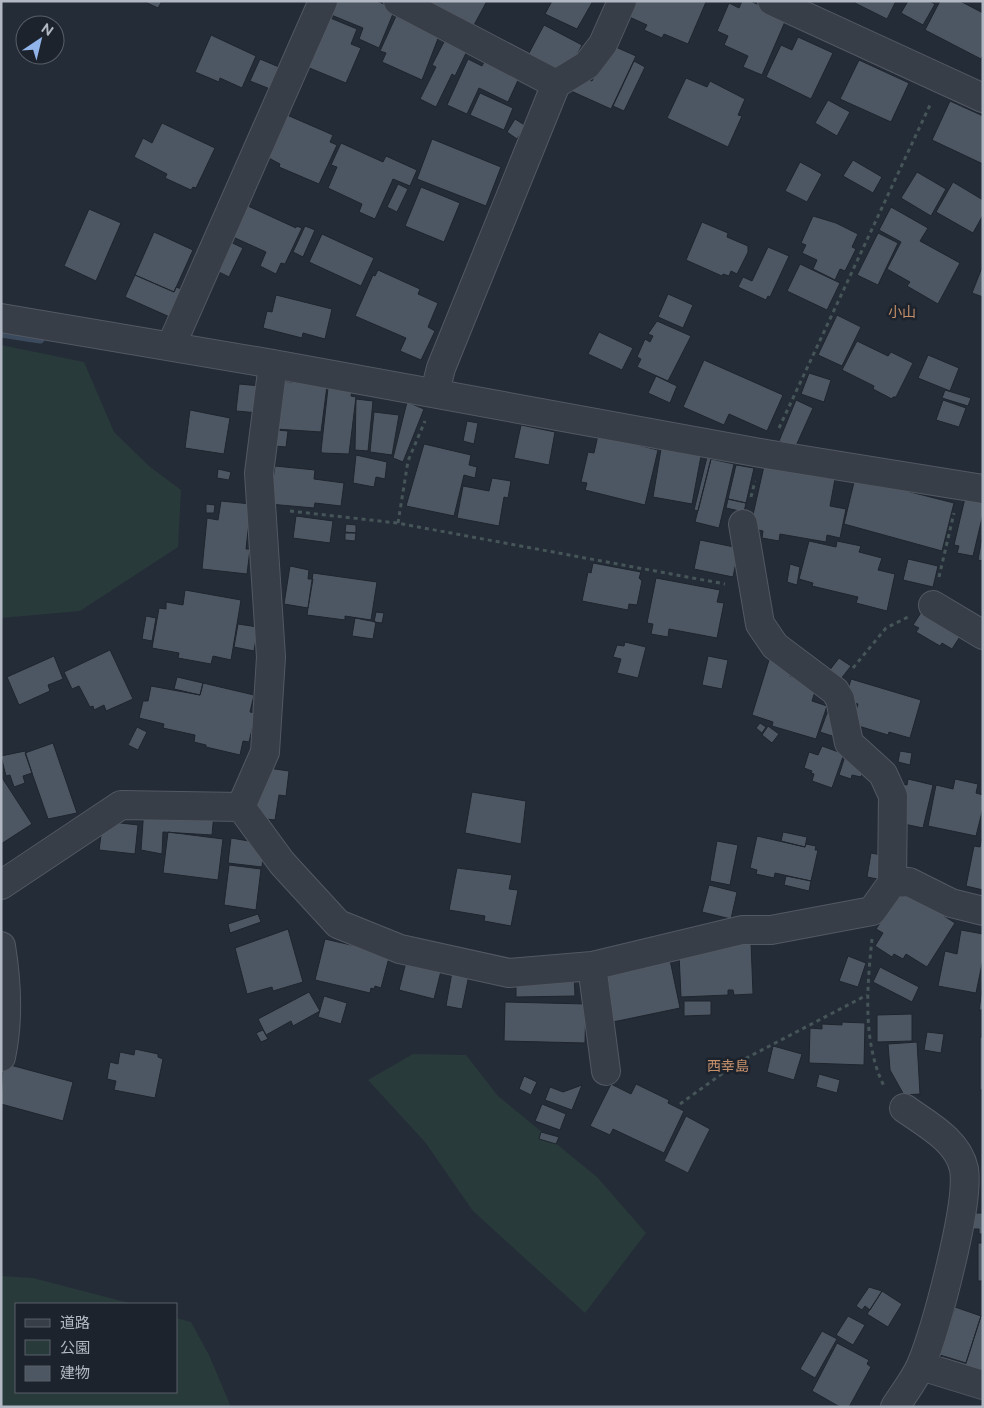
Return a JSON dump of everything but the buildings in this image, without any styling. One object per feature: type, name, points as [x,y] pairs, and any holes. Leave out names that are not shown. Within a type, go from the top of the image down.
[{"type":"street","points":[[171,346],[323,1]]},
{"type":"street","points":[[398,1],[560,82]]},
{"type":"street","points":[[435,392],[441,368],[560,82],[587,65],[602,44],[622,1]]},
{"type":"street","points":[[772,1],[983,98]]},
{"type":"street","points":[[1,318],[435,392],[766,454],[972,487]]},
{"type":"street","points":[[241,807],[265,752],[271,657],[259,473],[273,364]]},
{"type":"street","points":[[241,807],[282,862],[338,924],[400,949],[509,973],[592,966],[742,930],[771,930],[872,911],[892,883],[894,796],[882,774],[849,743],[840,699],[835,691],[775,646],[766,636],[760,624],[743,524]]},
{"type":"street","points":[[933,605],[983,635]]},
{"type":"street","points":[[3,879],[121,805],[241,807]]},
{"type":"street","points":[[892,883],[909,882],[951,903],[983,911]]},
{"type":"street","points":[[1,946],[7,983],[5,1041],[1,1057]]},
{"type":"street","points":[[592,966],[606,1070]]},
{"type":"street","points":[[895,1407],[921,1366],[938,1314],[956,1240],[964,1192],[964,1168],[955,1150],[940,1134],[904,1108]]},
{"type":"street","points":[[921,1366],[983,1385]]},
{"type":"path","points":[[743,524],[759,470],[766,454],[942,79]]},
{"type":"path","points":[[398,523],[408,461],[430,410],[435,392]]},
{"type":"path","points":[[835,691],[886,628],[933,605],[972,487]]},
{"type":"path","points":[[262,508],[398,523],[706,580],[756,594]]},
{"type":"path","points":[[872,911],[873,926],[867,995],[875,1065],[891,1097],[904,1108]]},
{"type":"path","points":[[680,1104],[737,1063],[867,995]]},
{"type":"green space","points":[[1,345],[84,362],[114,432],[149,466],[181,490],[178,547],[80,611],[1,618]]},
{"type":"green space","points":[[413,1054],[466,1055],[498,1096],[597,1177],[646,1233],[585,1313],[473,1211],[425,1142],[368,1080]]},
{"type":"green space","points":[[1,1276],[33,1278],[129,1303],[15,1303],[15,1393],[178,1393],[178,1319],[191,1322],[209,1355],[231,1407],[1,1407]]},
{"type":"waterway","points":[[1,333],[40,339]]},
{"type":"district","name":"小山","points":[[902,312]]},
{"type":"district","name":"西幸島","points":[[728,1066]]}]
